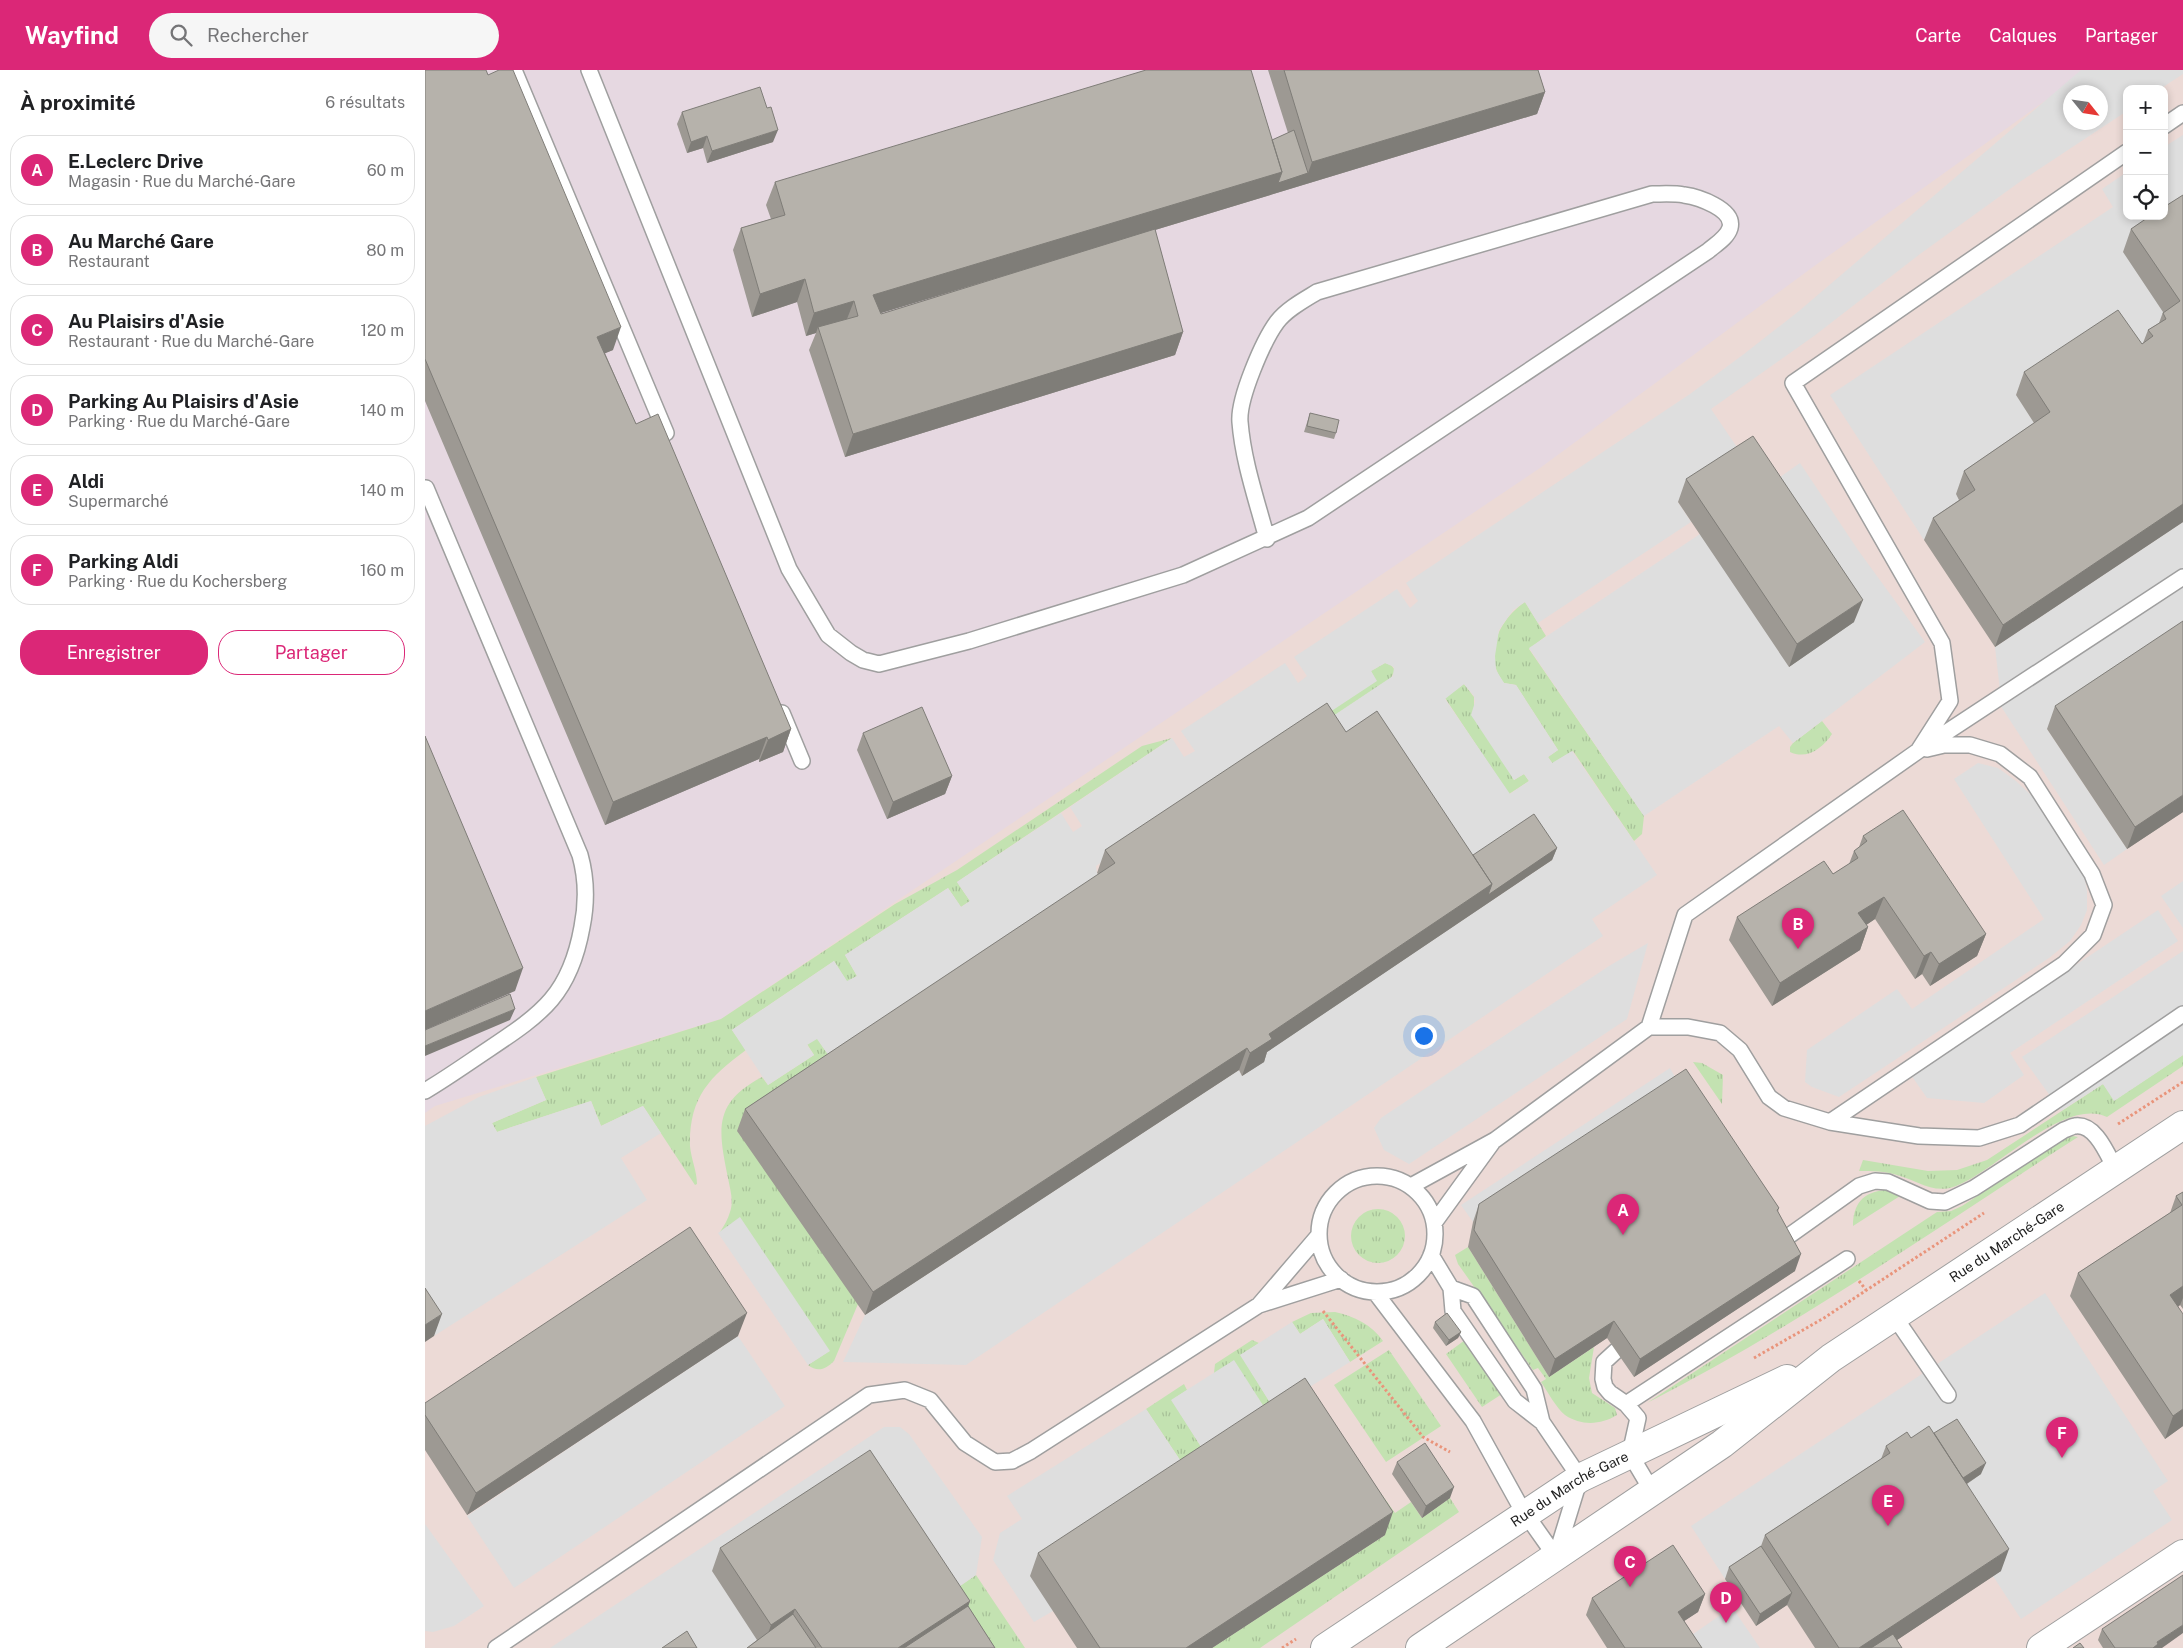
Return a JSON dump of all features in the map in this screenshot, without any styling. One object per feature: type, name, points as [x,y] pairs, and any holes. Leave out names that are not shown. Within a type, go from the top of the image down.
[{"type":"street","name":"Rue du Marché-Gare","points":[[1420,1648],[1722,1444],[1831,1358],[2183,1125]]},
{"type":"street","name":"Rue du Marché-Gare","points":[[1325,1648],[1580,1478],[1831,1358]]},
{"type":"street","points":[[2041,1648],[2183,1554]]},
{"type":"lane","points":[[514,70],[670,443]]},
{"type":"lane","points":[[589,70],[789,570],[828,635],[863,660],[879,664],[969,641],[1183,575],[1267,539],[1308,518],[1709,251],[1725,237],[1729,230],[1731,222],[1727,215],[1700,199],[1682,194],[1652,194],[1317,292],[1298,304],[1278,321],[1260,354],[1246,389],[1239,420],[1267,539]]},
{"type":"lane","points":[[2168,123],[2183,113]]},
{"type":"lane","points":[[1918,751],[1950,701],[1942,643],[1793,383],[2123,155]]},
{"type":"lane","points":[[425,487],[580,855],[586,884],[586,899],[581,934],[573,963],[560,989],[551,1001],[529,1022],[425,1091]]},
{"type":"lane","points":[[1649,1027],[1685,915],[1918,751],[2183,577]]},
{"type":"lane","points":[[776,697],[802,761]]},
{"type":"lane","points":[[1830,1122],[2064,964],[2093,935],[2104,905],[2092,874],[2031,777],[2001,754],[1970,745],[1944,746],[1918,751]]},
{"type":"lane","points":[[1411,1186],[1495,1140],[1649,1027],[1688,1026],[1720,1033],[1740,1050],[1769,1097],[1784,1108],[1830,1122],[1919,1136],[1979,1138],[2019,1125],[2183,1014]]},
{"type":"lane","points":[[1779,1243],[1859,1186],[1875,1181],[1887,1182],[1930,1201],[1945,1202],[1974,1188],[2065,1130],[2076,1126],[2088,1128],[2098,1138],[2117,1170]]},
{"type":"lane","points":[[1434,1223],[1495,1140]]},
{"type":"lane","points":[[1371,1176],[1385,1176],[1411,1186],[1422,1196],[1430,1209],[1434,1223],[1435,1239],[1431,1255],[1422,1270],[1409,1282],[1393,1290],[1375,1292],[1351,1286],[1341,1279],[1329,1266],[1322,1252],[1319,1235],[1321,1218],[1328,1202],[1339,1190],[1354,1181],[1371,1176]]},
{"type":"lane","points":[[1259,1305],[1319,1235]]},
{"type":"lane","points":[[1431,1255],[1451,1288],[1453,1311],[1515,1402],[1541,1422],[1580,1478],[1556,1557]]},
{"type":"lane","points":[[1626,1404],[1847,1259]]},
{"type":"lane","points":[[496,1648],[869,1395],[905,1390],[930,1400],[965,1443],[995,1462],[1011,1461],[1031,1451],[1259,1305],[1341,1279]]},
{"type":"lane","points":[[1451,1288],[1473,1296],[1534,1389],[1541,1422]]},
{"type":"lane","points":[[1375,1292],[1473,1421],[1526,1515],[1556,1557]]},
{"type":"lane","points":[[1894,1316],[1948,1395]]},
{"type":"lane","points":[[1616,1351],[1605,1362],[1603,1379],[1610,1393],[1626,1404],[1638,1418],[1630,1454],[1653,1491]]},
{"type":"path","points":[[2098,1138],[2183,1082]]},
{"type":"path","points":[[1746,1363],[1824,1318],[1990,1209]]},
{"type":"path","points":[[1319,1306],[1423,1437],[1450,1452]]},
{"type":"shaded area","points":[[425,70],[2183,70],[2183,1648],[425,1648]]},
{"type":"shaded area","points":[[425,70],[2088,70],[2067,85],[2063,85],[2063,88],[1813,267],[1540,468],[721,1019],[435,1106],[425,1113]]},
{"type":"shaded area","points":[[2081,70],[2183,70],[2183,74],[2166,85],[2123,85],[2123,114],[2108,124],[2108,85],[2063,85]]},
{"type":"shaded area","points":[[2063,85],[2063,130],[2098,130],[2021,181],[1920,254],[1814,336],[1711,409],[1745,459],[1678,502],[1691,522],[1538,623],[1525,602],[1513,610],[1499,630],[1495,656],[1496,670],[1504,683],[1516,685],[1558,750],[1548,757],[1552,763],[1572,751],[1657,875],[1592,919],[1603,936],[966,1365],[843,1362],[865,1315],[1239,1070],[1242,1076],[1263,1062],[1260,1056],[1552,860],[1461,872],[1338,755],[1318,726],[1393,676],[1394,667],[1385,663],[1371,671],[1377,681],[1096,866],[1097,873],[1107,886],[836,1066],[817,1039],[807,1045],[814,1055],[768,1085],[732,1030],[834,961],[847,981],[857,976],[845,955],[948,888],[961,907],[970,901],[957,882],[1061,813],[1073,832],[1082,826],[1070,807],[1172,738],[1184,757],[1195,751],[1181,731],[1285,663],[1298,683],[1307,676],[1294,657],[1397,589],[1410,608],[1418,601],[1406,583],[1690,394],[1799,311]],"holes":[[[1464,684],[1474,696],[1475,702],[1471,715],[1514,780],[1524,774],[1529,781],[1510,794],[1445,699]]]},
{"type":"shaded area","points":[[2183,135],[2183,212],[2171,324],[2157,341],[2016,394],[2042,435],[1967,513],[1924,540],[1830,395],[2113,207],[2102,189],[2123,175],[2123,220],[2168,220],[2168,144]]},
{"type":"shaded area","points":[[1800,463],[1858,550],[1925,642],[1793,743],[1779,726],[1644,816],[1529,648],[1700,534]]},
{"type":"shaded area","points":[[2183,522],[2183,638],[2047,729],[2127,849],[2104,865],[2002,708],[1995,647]]},
{"type":"shaded area","points":[[1978,763],[1998,768],[2016,781],[2044,810],[2084,875],[2087,891],[2087,910],[2081,925],[2070,941],[2049,958],[1839,1097],[1812,1087],[1805,1082],[1807,1050],[1897,989],[1912,1009],[2044,919],[1954,779]]},
{"type":"shaded area","points":[[2183,881],[2183,928],[2161,896]]},
{"type":"shaded area","points":[[2158,910],[2178,941],[2010,1053],[2024,1075],[1984,1103],[1927,1098],[1911,1075]]},
{"type":"shaded area","points":[[1648,943],[1627,1019],[1409,1164],[1384,1150],[1374,1128],[1381,1118],[1609,966]]},
{"type":"shaded area","points":[[2183,951],[2183,1055],[2114,1101],[2103,1084],[2061,1111],[2022,1057]]},
{"type":"shaded area","points":[[1670,1068],[1680,1086],[1473,1222],[1461,1205]]},
{"type":"shaded area","points":[[536,1077],[546,1100],[492,1123],[497,1132],[591,1101],[601,1126],[643,1106],[661,1133],[621,1158],[647,1200],[434,1336],[425,1323],[425,1126],[479,1097]]},
{"type":"shaded area","points":[[740,1217],[830,1351],[808,1365],[718,1233]]},
{"type":"shaded area","points":[[2045,1293],[2168,1481],[2153,1491],[2172,1520],[2021,1619],[1993,1576],[1882,1476],[1725,1579],[1691,1526]]},
{"type":"shaded area","points":[[1323,1319],[1350,1362],[1274,1409],[1240,1355],[1292,1322],[1300,1334]]},
{"type":"shaded area","points":[[738,1336],[785,1406],[514,1588],[467,1516]]},
{"type":"shaded area","points":[[1234,1360],[1268,1413],[1205,1453],[1171,1400]]},
{"type":"shaded area","points":[[1146,1409],[1188,1472],[1053,1611],[1034,1622],[993,1560],[1000,1533],[1022,1519],[1007,1496]]},
{"type":"shaded area","points":[[884,1427],[900,1427],[909,1434],[982,1537],[976,1575],[944,1597],[763,1648],[550,1648]]},
{"type":"shaded area","points":[[425,1524],[484,1606],[454,1626],[433,1632],[425,1631]]},
{"type":"shaded area","points":[[1732,1607],[1760,1648],[1692,1648],[1686,1639]]},
{"type":"green space","points":[[1525,602],[1546,636],[1529,649],[1644,816],[1642,834],[1634,841],[1573,751],[1553,764],[1548,757],[1558,750],[1516,685],[1504,683],[1498,672],[1494,661],[1494,650],[1501,628],[1516,609]]},
{"type":"green space","points":[[1385,663],[1391,665],[1395,670],[1391,678],[1207,800],[1203,795],[1376,681],[1371,671]]},
{"type":"green space","points":[[1464,684],[1474,697],[1474,709],[1514,780],[1524,774],[1529,781],[1509,794],[1445,698]]},
{"type":"green space","points":[[1822,721],[1832,734],[1824,744],[1808,754],[1802,755],[1790,752],[1790,747],[1793,743]]},
{"type":"green space","points":[[1172,738],[957,882],[970,901],[961,907],[948,888],[845,955],[857,976],[847,982],[834,961],[732,1030],[746,1050],[721,1070],[712,1080],[704,1090],[693,1115],[690,1146],[697,1184],[695,1185],[643,1106],[601,1126],[591,1101],[497,1132],[492,1123],[546,1100],[536,1077],[721,1019],[895,904],[957,870],[1142,746]]},
{"type":"green space","points":[[817,1038],[836,1066],[858,1304],[834,1361],[822,1369],[815,1369],[808,1365],[829,1351],[720,1232],[732,1204],[721,1131],[727,1107],[746,1087],[762,1077],[768,1085],[814,1055],[807,1044]]},
{"type":"green space","points":[[2183,1055],[2183,1066],[2107,1117],[2090,1114],[2071,1117],[2051,1126],[2030,1138],[1972,1178],[1956,1186],[1940,1189],[1933,1188],[1892,1174],[1859,1171],[1863,1160],[1928,1171],[1957,1170],[1987,1160],[2103,1084],[2115,1100]]},
{"type":"green space","points":[[1693,1062],[1702,1063],[1723,1075],[1722,1104]]},
{"type":"green space","points":[[2073,1136],[2078,1137],[1812,1309],[1758,1342],[1647,1403],[1937,1212],[1951,1211],[1962,1206],[2063,1140]]},
{"type":"green space","points":[[1885,1190],[1900,1196],[1853,1226],[1855,1211],[1861,1200],[1871,1193]]},
{"type":"green space","points":[[1373,1209],[1383,1209],[1397,1217],[1403,1226],[1405,1236],[1403,1246],[1397,1255],[1383,1263],[1373,1263],[1363,1258],[1356,1251],[1351,1241],[1351,1231],[1356,1221],[1363,1214]]},
{"type":"green space","points":[[1468,1247],[1549,1377],[1594,1347],[1589,1378],[1592,1393],[1615,1408],[1617,1415],[1604,1421],[1591,1423],[1571,1419],[1562,1412],[1541,1382],[1546,1379],[1538,1368],[1533,1370],[1458,1264],[1455,1255]]},
{"type":"green space","points":[[1335,1312],[1362,1322],[1374,1330],[1383,1341],[1350,1362],[1323,1319],[1300,1334],[1292,1322],[1311,1313]]},
{"type":"green space","points":[[1252,1340],[1259,1343],[1241,1355],[1274,1409],[1268,1413],[1214,1373],[1215,1364]]},
{"type":"green space","points":[[1465,1340],[1502,1394],[1482,1407],[1446,1354]]},
{"type":"green space","points":[[1389,1350],[1441,1426],[1386,1462],[1334,1385]]},
{"type":"green space","points":[[1184,1384],[1187,1390],[1172,1400],[1205,1453],[1182,1463],[1146,1409]]},
{"type":"green space","points":[[1375,1485],[1395,1513],[1411,1502],[1422,1518],[1450,1498],[1459,1512],[1260,1648],[1212,1648],[1385,1535]]},
{"type":"green space","points":[[976,1575],[1025,1648],[978,1648],[944,1597]]},
{"type":"building","points":[[425,70],[486,70],[488,75],[499,70],[513,70],[621,327],[597,337],[636,424],[658,414],[791,729],[768,740],[767,737],[613,802],[425,359]]},
{"type":"building","points":[[1146,70],[1251,70],[1282,172],[873,295],[881,314],[1155,229],[1183,332],[853,434],[818,327],[858,316],[854,301],[814,313],[805,279],[760,294],[741,228],[785,215],[775,182]]},
{"type":"building","points":[[1284,70],[1538,70],[1545,92],[1312,162]]},
{"type":"building","points":[[760,87],[767,108],[771,107],[778,130],[712,151],[707,136],[691,142],[682,112]]},
{"type":"building","points":[[1294,130],[1308,173],[1278,183],[1282,172],[1272,140]]},
{"type":"building","points":[[2183,195],[2183,504],[2003,625],[1933,518],[1975,490],[1964,471],[2050,412],[2024,372],[2118,310],[2142,344],[2153,336],[2148,330],[2166,319],[2163,313],[2180,301],[2131,229],[2144,220],[2168,220],[2168,204]]},
{"type":"building","points":[[1310,413],[1339,420],[1336,433],[1307,426]]},
{"type":"building","points":[[1753,436],[1863,600],[1797,644],[1686,479]]},
{"type":"building","points":[[2183,621],[2183,795],[2135,827],[2055,706]]},
{"type":"building","points":[[1327,703],[1346,732],[1377,711],[1492,884],[1269,1034],[1272,1039],[1250,1053],[1247,1048],[873,1292],[745,1109],[1115,863],[1105,850]]},
{"type":"building","points":[[922,707],[952,776],[893,802],[863,733]]},
{"type":"building","points":[[425,736],[523,968],[425,1011]]},
{"type":"building","points":[[1903,810],[1986,934],[1939,964],[1931,952],[1924,956],[1884,897],[1858,913],[1868,927],[1780,983],[1737,917],[1824,861],[1833,874],[1858,858],[1854,851],[1867,841],[1863,836]]},
{"type":"building","points":[[1534,814],[1557,848],[1488,895],[1492,884],[1473,855]]},
{"type":"building","points":[[510,994],[515,1009],[425,1046],[425,1030]]},
{"type":"building","points":[[1686,1069],[1779,1208],[1777,1210],[1801,1254],[1640,1359],[1614,1321],[1555,1359],[1474,1230],[1479,1204]]},
{"type":"building","points":[[2183,1192],[2183,1286],[2170,1295],[2183,1314],[2183,1409],[2173,1416],[2078,1273],[2182,1205],[2176,1196]]},
{"type":"building","points":[[690,1227],[747,1313],[476,1493],[425,1415],[425,1403]]},
{"type":"building","points":[[425,1288],[442,1314],[425,1325]]},
{"type":"building","points":[[1447,1313],[1461,1332],[1449,1340],[1435,1322]]},
{"type":"building","points":[[1305,1378],[1393,1512],[1186,1648],[1100,1648],[1038,1553]]},
{"type":"building","points":[[1957,1419],[1986,1463],[1963,1478],[1934,1433]]},
{"type":"building","points":[[1929,1426],[2009,1549],[1859,1648],[1839,1648],[1765,1535],[1890,1453],[1886,1446],[1907,1432],[1911,1438]]},
{"type":"building","points":[[1425,1443],[1454,1487],[1426,1506],[1397,1462]]},
{"type":"building","points":[[870,1450],[970,1601],[898,1648],[822,1648],[795,1609],[771,1625],[720,1548]]},
{"type":"building","points":[[1673,1545],[1705,1594],[1678,1612],[1702,1648],[1625,1648],[1592,1598]]},
{"type":"building","points":[[1761,1546],[1792,1593],[1760,1614],[1729,1567]]},
{"type":"building","points":[[2183,1575],[2183,1625],[2157,1642],[2158,1644],[2153,1648],[2115,1648],[2102,1629]]},
{"type":"building","points":[[968,1606],[995,1648],[904,1648]]},
{"type":"building","points":[[793,1614],[816,1648],[747,1648]]},
{"type":"building","points":[[687,1631],[697,1648],[662,1648]]},
{"type":"building","points":[[1893,1634],[1902,1648],[1871,1648]]},
{"type":"building","points":[[2080,1643],[2084,1648],[2073,1648]]},
{"type":"place","name":"Au Marché Gare","points":[[1798,949]]},
{"type":"place","name":"E.Leclerc Drive","points":[[1623,1235]]},
{"type":"place","name":"Parking Aldi","points":[[2062,1458]]},
{"type":"place","name":"Aldi","points":[[1888,1526]]},
{"type":"place","name":"Au Plaisirs d'Asie","points":[[1630,1587]]},
{"type":"place","name":"Parking Au Plaisirs d'Asie","points":[[1726,1623]]}]
